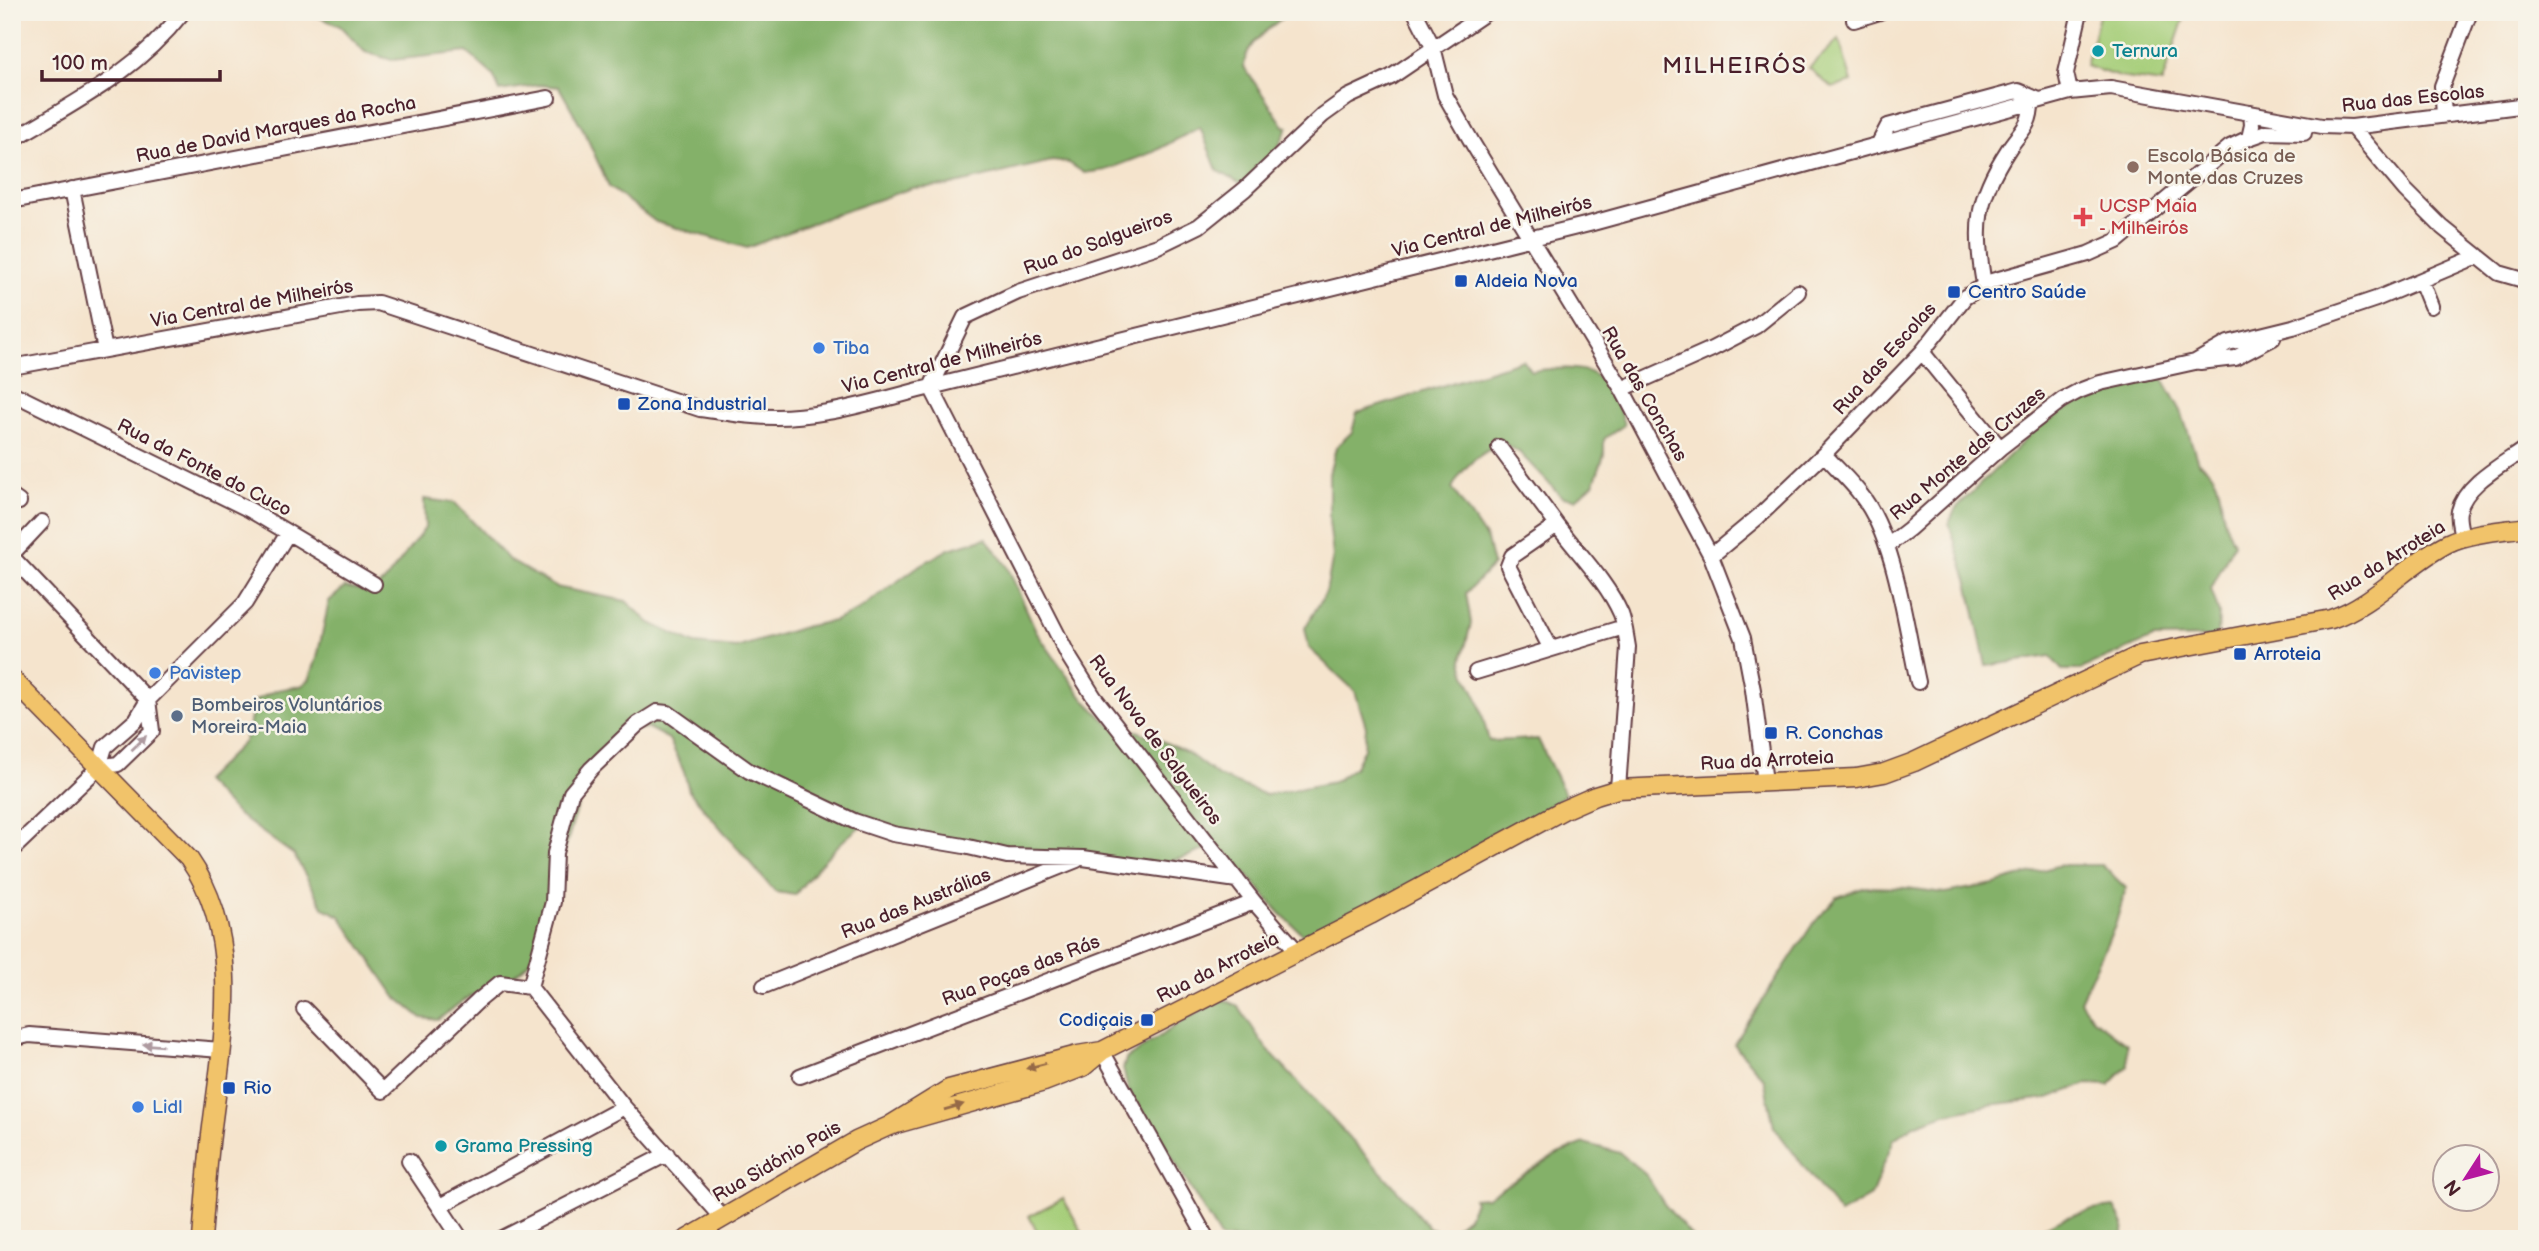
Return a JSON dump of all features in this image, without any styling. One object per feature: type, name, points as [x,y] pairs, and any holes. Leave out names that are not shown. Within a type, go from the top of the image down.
[{"type":"main road","name":"Rua da Arroteia","points":[[889,1126],[1044,1082],[1083,1067],[1102,1051],[1370,915],[1563,810],[1618,789],[1856,778],[1884,773],[1914,762],[2140,655],[2343,615],[2357,608],[2427,555],[2452,541],[2527,527]]},
{"type":"main road","points":[[12,679],[189,859],[204,884],[221,933],[226,976],[202,1239]]},
{"type":"main road","name":"Rua Sidónio Pais","points":[[687,1239],[856,1141],[889,1126]]},
{"type":"street","points":[[12,140],[111,82],[147,52],[183,12]]},
{"type":"street","points":[[934,12],[941,12]]},
{"type":"street","name":"Rua das Conchas","points":[[1415,12],[1433,47],[1445,94],[1528,238],[1622,389],[1711,556],[1743,638],[1754,690],[1765,782]]},
{"type":"street","name":"Rua do Salgueiros","points":[[931,387],[965,317],[1018,292],[1158,246],[1199,226],[1245,189],[1324,115],[1348,97],[1391,77],[1487,12]]},
{"type":"street","points":[[1854,20],[1880,12]]},
{"type":"street","points":[[2070,92],[2066,73],[2080,12]]},
{"type":"street","points":[[2444,115],[2442,86],[2470,12]]},
{"type":"street","name":"Via Central de Milheirós","points":[[12,367],[357,304],[378,303],[700,408],[756,417],[791,416],[832,411],[1528,238],[1878,145],[1888,126],[2018,90],[2035,102],[2070,92],[2111,88],[2251,113]]},
{"type":"street","name":"Rua de David Marques da Rocha","points":[[12,201],[548,98]]},
{"type":"street","points":[[1984,284],[1977,247],[1979,216],[1984,195],[1987,185],[2031,117],[2035,102]]},
{"type":"street","name":"Rua das Escolas","points":[[2251,113],[2304,123],[2352,127],[2527,105]]},
{"type":"street","points":[[2249,138],[2251,113]]},
{"type":"street","name":"Rua das Escolas","points":[[1711,556],[1758,517],[1824,454],[1922,352],[1965,297],[1984,284],[2088,254],[2117,241],[2230,147],[2249,138],[2274,132],[2304,133],[2304,123]]},
{"type":"street","points":[[2352,127],[2405,190],[2442,227],[2499,273],[2527,281]]},
{"type":"street","points":[[72,189],[105,350]]},
{"type":"street","name":"Rua Monte das Cruzes","points":[[1887,545],[1909,529],[2000,448],[2062,400],[2079,391],[2100,383],[2195,362],[2228,344],[2293,327],[2376,299],[2478,256]]},
{"type":"street","points":[[2421,281],[2431,306]]},
{"type":"street","points":[[1622,389],[1756,326],[1797,292]]},
{"type":"street","points":[[1922,352],[2000,448]]},
{"type":"street","name":"Rua Nova de Salgueiros","points":[[931,387],[1069,657],[1094,697],[1254,902],[1297,951]]},
{"type":"street","name":"Rua da Fonte do Cuco","points":[[12,393],[250,510],[374,584]]},
{"type":"street","points":[[1499,447],[1622,616],[1628,647],[1618,789]]},
{"type":"street","points":[[2462,538],[2459,520],[2461,506],[2482,478],[2527,447]]},
{"type":"street","points":[[1824,454],[1862,496],[1887,545],[1918,682]]},
{"type":"street","points":[[43,522],[12,556],[148,700],[152,731],[118,764],[99,767]]},
{"type":"street","points":[[1551,649],[1508,566],[1512,556],[1557,525]]},
{"type":"street","points":[[12,850],[99,767],[105,747],[136,720],[148,700],[245,603],[288,533]]},
{"type":"street","points":[[1476,672],[1624,627]]},
{"type":"street","points":[[530,987],[553,902],[555,853],[571,793],[591,769],[638,724],[657,712],[668,713],[749,771],[854,821],[893,834],[1007,856],[1083,858],[1237,880]]},
{"type":"street","name":"Rua das Austrálias","points":[[764,986],[1083,858]]},
{"type":"street","name":"Rua Poças das Rás","points":[[800,1076],[1254,902]]},
{"type":"street","points":[[304,1009],[383,1091],[500,983],[530,987],[624,1107],[722,1217]]},
{"type":"street","points":[[12,1039],[29,1035],[221,1050]]},
{"type":"street","points":[[1102,1051],[1207,1239]]},
{"type":"street","points":[[440,1206],[624,1107]]},
{"type":"street","points":[[501,1239],[667,1154]]},
{"type":"street","points":[[409,1161],[461,1239]]},
{"type":"green space","points":[[307,12],[1283,12],[1283,17],[1252,45],[1244,67],[1284,126],[1288,127],[1261,183],[1244,186],[1217,170],[1200,127],[1153,152],[1106,170],[1084,173],[1069,163],[1052,161],[947,186],[912,188],[747,248],[656,222],[609,187],[584,131],[559,87],[539,85],[500,91],[493,75],[467,52],[392,60],[365,52],[340,26]]},
{"type":"green space","points":[[2100,12],[2186,12],[2162,83],[2119,77],[2086,66]]},
{"type":"green space","points":[[1839,39],[1852,82],[1832,88],[1809,68]]},
{"type":"green space","points":[[1523,360],[1531,371],[1581,370],[1602,380],[1618,405],[1624,425],[1604,439],[1604,455],[1594,483],[1576,499],[1562,497],[1519,452],[1502,443],[1473,461],[1452,488],[1487,540],[1493,565],[1466,593],[1471,623],[1462,660],[1465,673],[1478,699],[1489,741],[1538,739],[1565,795],[1503,837],[1310,941],[1280,913],[1228,853],[1209,848],[1153,865],[1040,856],[865,823],[827,856],[795,895],[775,892],[689,791],[684,772],[669,739],[648,728],[635,729],[596,767],[582,792],[532,959],[510,977],[466,999],[438,1020],[422,1018],[396,997],[340,916],[324,908],[294,855],[237,814],[204,781],[244,742],[256,700],[277,690],[301,686],[309,680],[317,658],[329,601],[345,587],[369,592],[385,581],[425,528],[424,499],[455,503],[509,560],[556,587],[626,601],[650,623],[695,644],[736,648],[807,626],[834,621],[857,611],[917,567],[949,549],[986,538],[1007,566],[1037,633],[1083,698],[1111,726],[1137,731],[1160,740],[1188,753],[1218,776],[1266,795],[1334,782],[1355,767],[1364,748],[1366,727],[1355,691],[1309,648],[1305,628],[1326,592],[1333,556],[1329,521],[1329,474],[1336,447],[1352,432],[1357,413]]},
{"type":"green space","points":[[2161,375],[2181,411],[2198,462],[2216,481],[2225,522],[2234,543],[2211,589],[2219,613],[2218,637],[2153,638],[2079,670],[2062,670],[2050,656],[1986,666],[1969,586],[1949,523],[1956,508],[2037,428],[2108,384]]},
{"type":"green space","points":[[2060,865],[2102,865],[2126,888],[2115,926],[2080,1001],[2092,1018],[2127,1044],[2128,1066],[2109,1085],[2087,1084],[2048,1098],[1989,1105],[1945,1114],[1914,1125],[1894,1139],[1871,1196],[1840,1214],[1774,1127],[1764,1079],[1734,1044],[1812,925],[1837,897],[1865,887],[1907,888],[1945,893],[1994,884]]},
{"type":"green space","points":[[1222,999],[1238,1006],[1266,1048],[1393,1185],[1428,1227],[1447,1234],[1468,1217],[1475,1202],[1473,1198],[1487,1197],[1558,1154],[1584,1143],[1620,1153],[1646,1175],[1664,1204],[1694,1239],[1221,1239],[1154,1127],[1129,1092],[1123,1069],[1126,1059],[1181,1022]]},
{"type":"green space","points":[[1063,1198],[1086,1239],[1041,1239],[1029,1216]]},
{"type":"green space","points":[[2115,1207],[2124,1225],[2122,1239],[2027,1239],[2068,1217]]},
{"type":"place","name":"Ternura","points":[[2098,51]]},
{"type":"place","name":"Escola Básica de Monte das Cruzes","points":[[2133,167]]},
{"type":"place","name":"UCSP Maia - Milheirós","points":[[2083,217]]},
{"type":"place","name":"Aldeia Nova","points":[[1461,281]]},
{"type":"place","name":"Centro Saúde","points":[[1954,292]]},
{"type":"place","name":"Tiba","points":[[819,348]]},
{"type":"place","name":"Zona Industrial","points":[[624,404]]},
{"type":"place","name":"Arroteia","points":[[2240,654]]},
{"type":"place","name":"Pavistep","points":[[155,673]]},
{"type":"place","name":"Bombeiros Voluntários Moreira-Maia","points":[[177,716]]},
{"type":"place","name":"R. Conchas","points":[[1771,733]]},
{"type":"place","name":"Codiçais","points":[[1147,1020]]},
{"type":"place","name":"Rio","points":[[229,1088]]},
{"type":"place","name":"Lidl","points":[[138,1107]]},
{"type":"place","name":"Grama Pressing","points":[[441,1146]]},
{"type":"district","name":"MILHEIRÓS","points":[[1735,66]]}]
